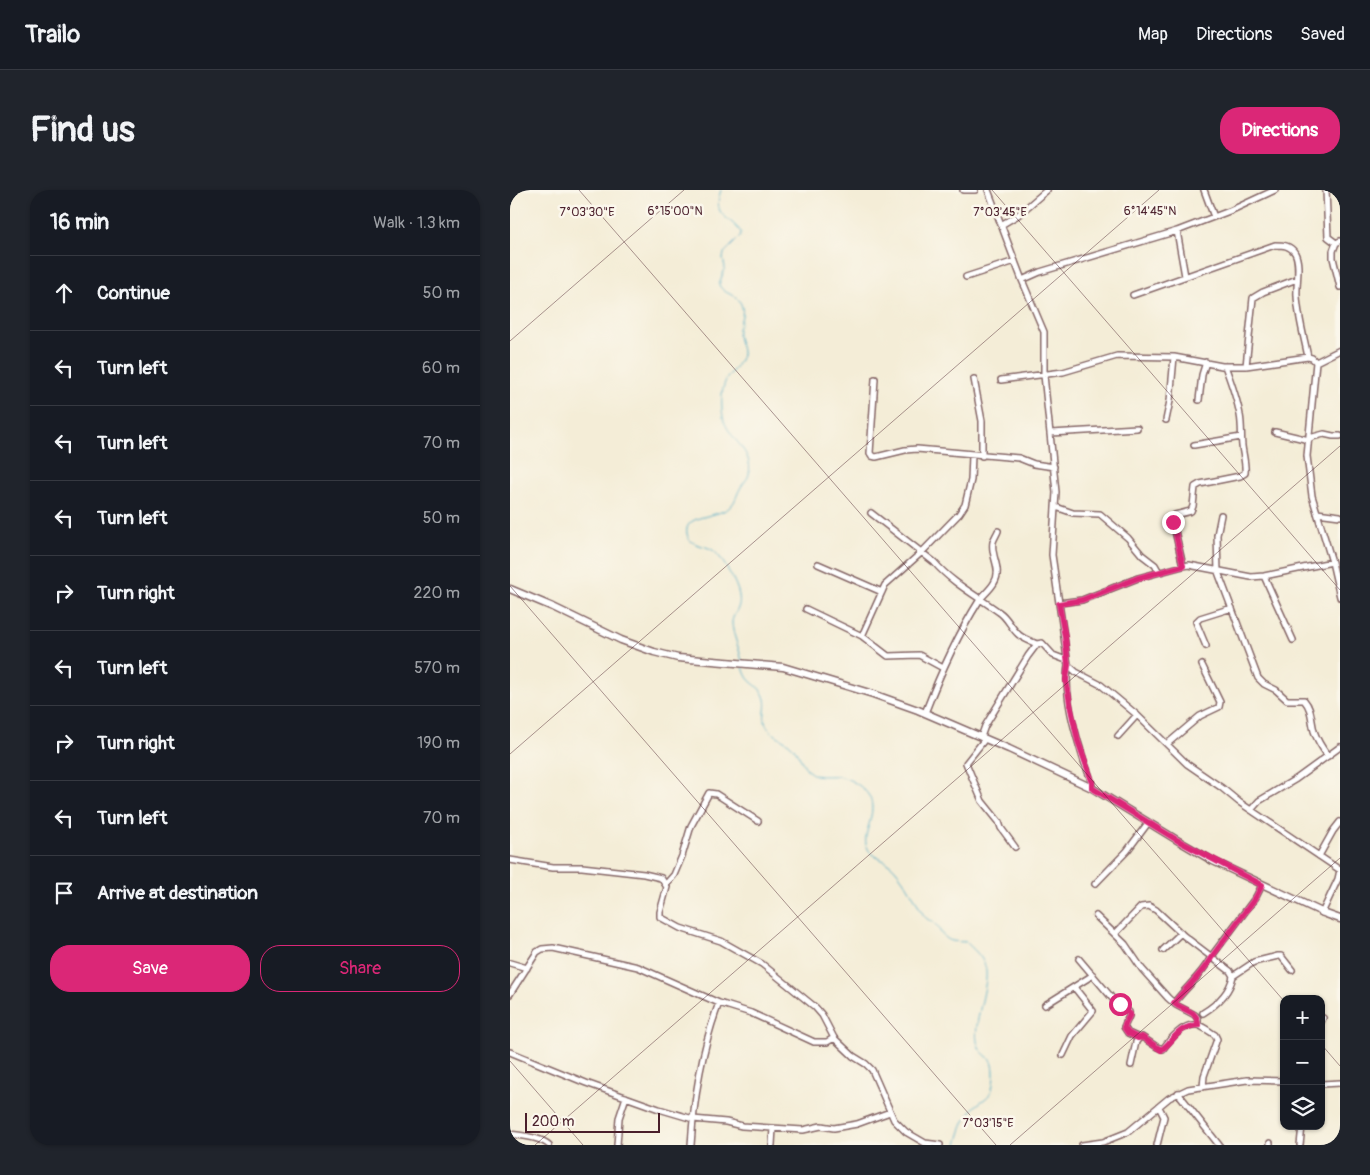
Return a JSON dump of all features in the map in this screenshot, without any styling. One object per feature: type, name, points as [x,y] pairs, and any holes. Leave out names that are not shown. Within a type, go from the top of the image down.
[{"type":"main road","points":[[510,589],[553,607],[621,640],[654,652],[678,658],[783,667],[893,700],[983,738],[1092,788],[1213,861],[1340,919]]},
{"type":"street","points":[[963,190],[975,190]]},
{"type":"street","points":[[988,190],[1044,332],[1044,375],[1051,433],[1056,507],[1052,555],[1065,637],[1066,680],[1078,741],[1092,781],[1092,788]]},
{"type":"street","points":[[1001,225],[1018,215],[1047,190]]},
{"type":"street","points":[[1204,190],[1214,217]]},
{"type":"street","points":[[1022,280],[1040,272],[1178,231],[1276,190]]},
{"type":"street","points":[[1326,190],[1328,237],[1338,242],[1333,251],[1340,287]]},
{"type":"street","points":[[1178,231],[1185,276]]},
{"type":"street","points":[[1133,295],[1275,246],[1284,245],[1295,253],[1297,262],[1297,296],[1308,357]]},
{"type":"street","points":[[966,277],[1015,261]]},
{"type":"street","points":[[1246,366],[1254,298],[1263,292],[1297,279]]},
{"type":"street","points":[[1316,362],[1340,350]]},
{"type":"street","points":[[1001,380],[1064,372],[1117,356],[1174,358],[1225,366],[1246,366],[1308,357],[1316,362]]},
{"type":"street","points":[[1166,420],[1170,401],[1174,358]]},
{"type":"street","points":[[1199,400],[1202,375],[1206,362]]},
{"type":"street","points":[[1316,362],[1307,456],[1317,513],[1339,587],[1340,597]]},
{"type":"street","points":[[1183,566],[1173,522],[1175,515],[1191,511],[1194,506],[1195,487],[1200,484],[1240,476],[1245,473],[1246,465],[1238,404],[1225,366]]},
{"type":"street","points":[[874,379],[870,453],[872,456],[876,457],[918,449],[1019,458],[1034,464],[1054,467]]},
{"type":"street","points":[[974,379],[982,420],[982,456]]},
{"type":"street","points":[[1051,433],[1137,428]]},
{"type":"street","points":[[1275,432],[1309,439],[1324,434],[1340,436]]},
{"type":"street","points":[[1194,445],[1241,437]]},
{"type":"street","points":[[862,636],[885,584],[922,552],[959,514],[965,505],[971,480],[972,455]]},
{"type":"street","points":[[1056,507],[1073,514],[1100,514],[1128,538],[1142,555],[1155,565],[1159,572]]},
{"type":"street","points":[[871,513],[922,552],[942,572],[1000,613],[1018,634],[1037,644],[1042,643],[1052,655],[1067,663],[1076,672],[1101,685],[1137,715],[1187,764],[1251,810],[1339,867],[1338,880],[1322,912]]},
{"type":"street","points":[[1317,513],[1340,516]]},
{"type":"street","points":[[1221,515],[1217,535],[1218,572],[1261,682],[1276,690],[1287,700],[1306,702],[1314,732],[1328,756]]},
{"type":"street","points":[[925,713],[943,668],[980,600],[994,583],[998,566],[993,552],[993,542],[998,531]]},
{"type":"street","points":[[1059,604],[1082,600],[1138,578],[1188,565],[1251,577],[1332,562]]},
{"type":"street","points":[[818,564],[882,592]]},
{"type":"street","points":[[1264,576],[1293,640]]},
{"type":"street","points":[[1206,646],[1196,622],[1200,618],[1232,608]]},
{"type":"street","points":[[806,609],[862,636],[888,656],[919,655],[943,668]]},
{"type":"street","points":[[1015,847],[1006,836],[999,822],[982,801],[966,763],[983,738],[985,726],[1037,644]]},
{"type":"street","points":[[1167,744],[1200,716],[1219,707],[1220,702],[1202,664]]},
{"type":"street","points":[[1118,736],[1137,715]]},
{"type":"street","points":[[1251,810],[1259,801],[1296,779],[1340,746]]},
{"type":"street","points":[[666,884],[674,875],[691,826],[709,794],[716,794],[758,820]]},
{"type":"street","points":[[1320,856],[1340,822]]},
{"type":"street","points":[[1095,884],[1127,851],[1148,823]]},
{"type":"street","points":[[510,860],[553,867],[582,867],[644,874],[661,878],[667,887],[660,917],[680,928],[721,941],[762,964],[815,1007],[822,1015],[834,1038],[853,1056],[872,1070],[894,1120],[906,1132],[924,1144],[940,1145]]},
{"type":"street","points":[[1174,1003],[1184,990],[1200,976],[1256,897],[1262,885]]},
{"type":"street","points":[[1116,933],[1145,905],[1149,906],[1211,958],[1230,971],[1233,976]]},
{"type":"street","points":[[1096,916],[1116,933],[1142,969],[1174,1003],[1195,1014],[1198,1019],[1198,1025]]},
{"type":"street","points":[[1163,950],[1181,933]]},
{"type":"street","points":[[510,994],[537,952],[542,949],[553,948],[638,967],[719,1003],[751,1012],[814,1042],[827,1042],[834,1038]]},
{"type":"street","points":[[1203,1012],[1213,1007],[1221,998],[1229,987],[1233,976],[1254,962],[1281,956],[1292,970]]},
{"type":"street","points":[[1079,959],[1112,998],[1129,1012],[1124,1027],[1128,1033],[1138,1038],[1142,1037],[1163,1049],[1178,1032],[1188,1026],[1198,1025],[1215,1035],[1217,1039],[1204,1076],[1203,1087]]},
{"type":"street","points":[[510,963],[527,968]]},
{"type":"street","points":[[1045,1005],[1093,975]]},
{"type":"street","points":[[1063,1054],[1072,1036],[1093,1011],[1074,987]]},
{"type":"street","points":[[691,1145],[701,1066],[719,1003]]},
{"type":"street","points":[[1132,1066],[1138,1038]]},
{"type":"street","points":[[510,1052],[561,1074],[676,1115],[693,1119],[726,1122],[742,1126],[803,1130],[822,1126],[828,1128],[843,1127],[890,1112]]},
{"type":"street","points":[[1082,1145],[1111,1142],[1128,1132],[1178,1093],[1188,1089],[1247,1080],[1280,1081]]},
{"type":"street","points":[[1325,1084],[1340,1083]]},
{"type":"street","points":[[1178,1093],[1219,1145]]},
{"type":"street","points":[[617,1145],[619,1118],[626,1097]]},
{"type":"street","points":[[1157,1145],[1164,1117],[1158,1107]]},
{"type":"street","points":[[772,1145],[773,1128]]},
{"type":"street","points":[[1300,1145],[1302,1130]]},
{"type":"street","points":[[510,1134],[533,1138],[546,1142],[549,1145]]},
{"type":"street","points":[[1210,1145],[1214,1139]]},
{"type":"waterway","points":[[721,190],[718,205],[720,210],[741,232],[740,237],[724,253],[725,267],[719,285],[739,301],[742,311],[738,329],[742,355],[739,363],[724,384],[722,412],[725,424],[748,458],[749,474],[731,506],[718,513],[696,519],[687,527],[687,534],[691,541],[711,549],[717,554],[733,579],[738,593],[739,604],[732,620],[732,627],[742,662]]},
{"type":"waterway","points":[[743,666],[747,677],[764,696],[766,704],[765,720],[768,728],[792,746],[811,773],[818,776],[842,777],[854,782],[867,793],[871,799],[872,806],[866,839],[868,849],[874,856],[894,868],[907,885],[924,916],[935,924],[943,936],[952,941],[966,942],[984,962],[986,982],[976,1032],[980,1049],[990,1059],[994,1069],[992,1089],[991,1093],[974,1107],[967,1118],[957,1145]]},
{"type":"route","points":[[1120,1004],[1130,1014],[1124,1027],[1128,1033],[1138,1038],[1142,1037],[1161,1050],[1178,1032],[1188,1026],[1198,1025],[1198,1019],[1195,1014],[1176,1006],[1174,1003],[1184,990],[1200,976],[1256,897],[1262,885],[1213,861],[1092,788],[1092,781],[1085,766],[1078,741],[1066,680],[1068,665],[1059,604],[1082,600],[1138,578],[1183,566],[1173,522]]}]
